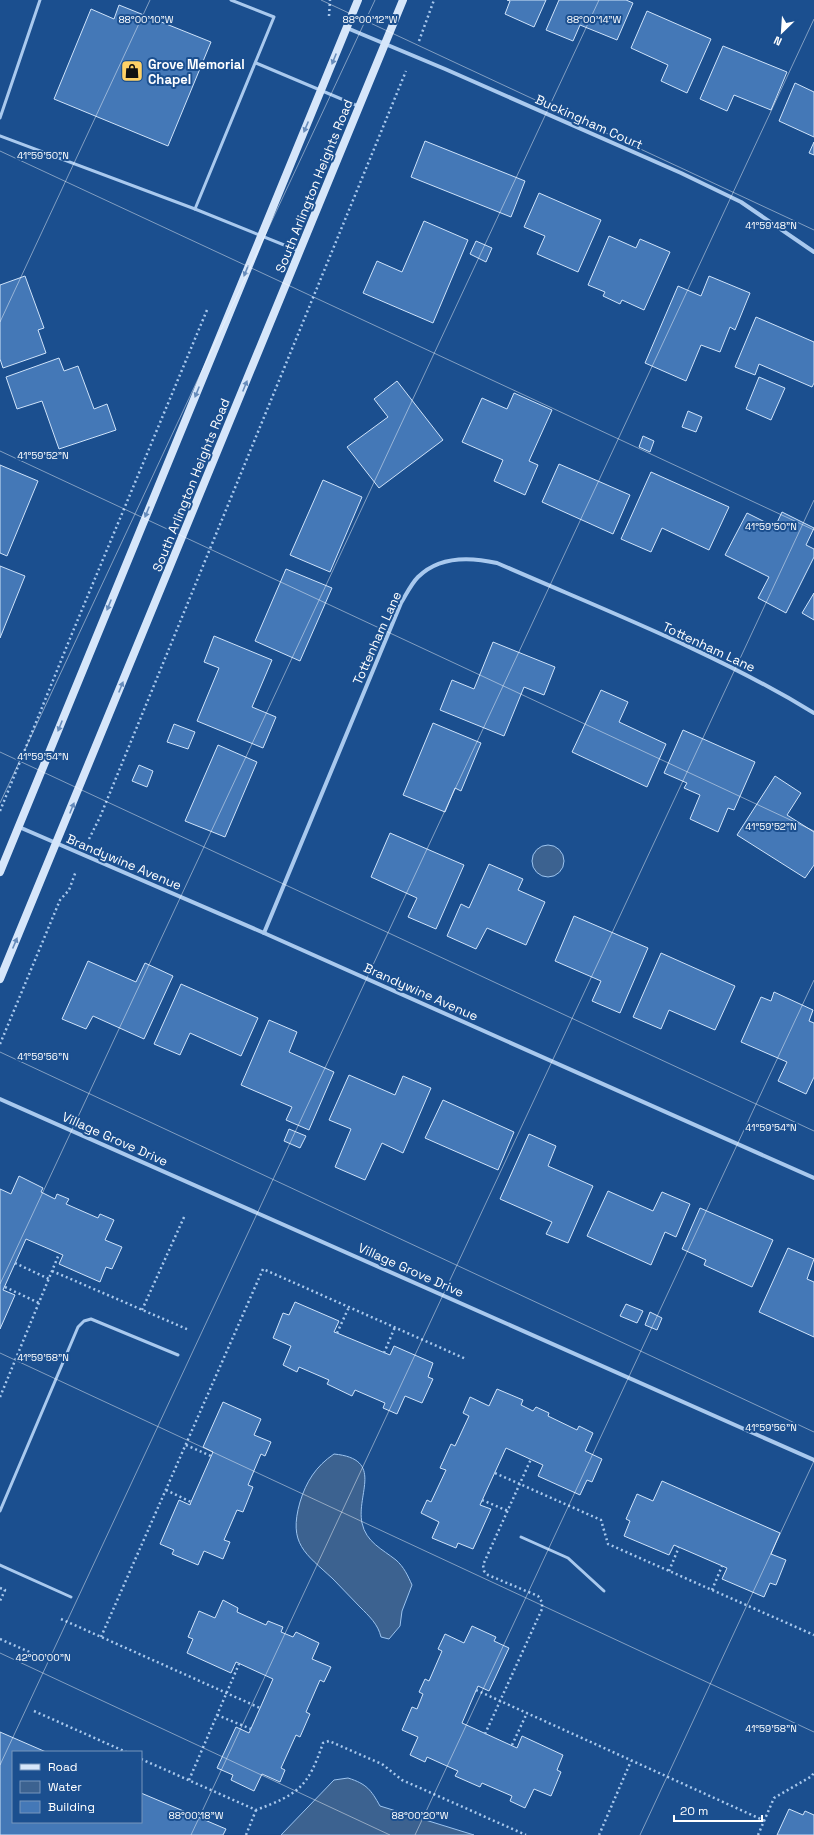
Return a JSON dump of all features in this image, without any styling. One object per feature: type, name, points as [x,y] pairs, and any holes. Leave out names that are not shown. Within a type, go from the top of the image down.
[{"type":"main road","points":[[0,872],[358,0]]},
{"type":"main road","name":"South Arlington Heights Road","points":[[0,979],[57,844],[403,0]]},
{"type":"street","name":"Buckingham Court","points":[[347,28],[445,69],[674,170],[735,199],[776,224],[814,252]]},
{"type":"street","name":"Tottenham Lane","points":[[264,933],[401,603],[418,577],[433,567],[454,560],[478,558],[497,563],[711,657],[747,675],[814,713]]},
{"type":"street","name":"Brandywine Avenue","points":[[19,827],[264,933],[814,1178]]},
{"type":"street","name":"Village Grove Drive","points":[[0,1099],[814,1460]]},
{"type":"lane","points":[[0,118],[40,0]]},
{"type":"lane","points":[[195,209],[274,17],[231,0]]},
{"type":"lane","points":[[256,63],[360,106]]},
{"type":"lane","points":[[0,136],[195,209],[300,252]]},
{"type":"lane","points":[[0,1511],[78,1327],[84,1321],[91,1319],[178,1355]]},
{"type":"lane","points":[[521,1536],[568,1558],[604,1591]]},
{"type":"lane","points":[[0,1566],[71,1597]]},
{"type":"path","points":[[329,18],[330,0]]},
{"type":"path","points":[[0,1044],[60,900],[69,890],[434,0]]},
{"type":"path","points":[[0,810],[208,309]]},
{"type":"path","points":[[142,1310],[185,1215]]},
{"type":"path","points":[[0,1397],[59,1254]]},
{"type":"path","points":[[15,1263],[49,1279]]},
{"type":"path","points":[[101,1637],[263,1269],[466,1359]]},
{"type":"path","points":[[52,1271],[189,1330]]},
{"type":"path","points":[[5,1287],[39,1303]]},
{"type":"path","points":[[337,1333],[349,1307]]},
{"type":"path","points":[[384,1353],[395,1327]]},
{"type":"path","points":[[186,1445],[212,1456]]},
{"type":"path","points":[[486,1734],[542,1609],[542,1602],[538,1596],[488,1575],[484,1571],[483,1565],[531,1459]]},
{"type":"path","points":[[495,1473],[601,1520],[608,1544],[814,1635]]},
{"type":"path","points":[[166,1490],[191,1502]]},
{"type":"path","points":[[482,1500],[508,1511]]},
{"type":"path","points":[[669,1571],[679,1547]]},
{"type":"path","points":[[712,1590],[722,1566]]},
{"type":"path","points":[[0,1588],[5,1590],[0,1601]]},
{"type":"path","points":[[61,1619],[260,1708]]},
{"type":"path","points":[[0,1639],[44,1658]]},
{"type":"path","points":[[189,1780],[239,1664]]},
{"type":"path","points":[[476,1690],[765,1820]]},
{"type":"path","points":[[34,1712],[124,1751]]},
{"type":"path","points":[[512,1745],[527,1714]]},
{"type":"path","points":[[217,1715],[251,1729]]},
{"type":"path","points":[[142,1759],[256,1810],[281,1801],[295,1792],[308,1780],[315,1767],[323,1743],[329,1741],[382,1764],[402,1780],[526,1835]]},
{"type":"path","points":[[599,1835],[632,1761]]},
{"type":"path","points":[[758,1835],[774,1798],[812,1776],[814,1772]]},
{"type":"path","points":[[246,1835],[256,1810]]},
{"type":"water","points":[[545,845],[551,845],[561,852],[564,861],[563,867],[557,874],[551,877],[545,877],[535,870],[532,864],[532,858],[539,848]]},
{"type":"water","points":[[334,1454],[350,1457],[359,1463],[364,1470],[365,1480],[361,1512],[364,1530],[375,1544],[399,1563],[406,1572],[412,1585],[402,1611],[400,1626],[389,1639],[381,1637],[373,1620],[314,1562],[307,1554],[298,1538],[296,1528],[297,1516],[305,1488],[317,1469]]},
{"type":"water","points":[[348,1778],[368,1788],[380,1806],[474,1835],[281,1835],[334,1780]]},
{"type":"building","points":[[507,0],[546,0],[534,27],[505,14],[510,1]]},
{"type":"building","points":[[559,0],[626,0],[633,3],[617,40],[580,25],[573,41],[546,30]]},
{"type":"building","name":"Grove Memorial Chapel","points":[[119,5],[211,42],[168,146],[54,99],[91,9],[114,19]]},
{"type":"building","points":[[647,11],[711,39],[687,93],[661,81],[668,65],[631,48]]},
{"type":"building","points":[[723,46],[787,72],[771,110],[734,95],[727,111],[700,99]]},
{"type":"building","points":[[795,83],[814,92],[814,137],[779,121]]},
{"type":"building","points":[[425,141],[525,181],[511,217],[411,177]]},
{"type":"building","points":[[814,142],[814,155],[809,153]]},
{"type":"building","points":[[539,193],[601,220],[578,272],[537,254],[545,236],[524,227]]},
{"type":"building","points":[[424,221],[468,240],[433,323],[363,293],[377,261],[402,272]]},
{"type":"building","points":[[609,236],[636,248],[640,239],[670,252],[644,310],[622,300],[620,304],[603,296],[605,292],[588,285]]},
{"type":"building","points":[[476,241],[492,248],[486,262],[470,254]]},
{"type":"building","points":[[25,276],[44,328],[38,330],[46,353],[3,368],[0,359],[0,285]]},
{"type":"building","points":[[709,276],[750,293],[735,330],[730,327],[720,352],[701,345],[686,381],[645,363],[678,286],[701,296]]},
{"type":"building","points":[[756,317],[814,342],[814,383],[812,387],[759,364],[755,375],[735,367]]},
{"type":"building","points":[[59,358],[64,371],[78,366],[94,409],[107,404],[116,430],[59,449],[42,401],[17,409],[6,377]]},
{"type":"building","points":[[759,377],[785,388],[771,420],[746,409]]},
{"type":"building","points":[[397,381],[443,440],[379,488],[347,447],[388,417],[374,399]]},
{"type":"building","points":[[514,393],[552,410],[529,461],[538,465],[525,495],[494,481],[503,460],[462,442],[482,398],[507,409]]},
{"type":"building","points":[[688,411],[702,417],[696,432],[682,427]]},
{"type":"building","points":[[643,436],[654,441],[650,452],[639,447]]},
{"type":"building","points":[[559,464],[630,495],[613,534],[542,502]]},
{"type":"building","points":[[0,465],[38,481],[7,556],[0,553]]},
{"type":"building","points":[[651,472],[729,507],[709,550],[662,528],[651,552],[621,539]]},
{"type":"building","points":[[323,480],[362,497],[330,572],[290,555]]},
{"type":"building","points":[[782,512],[814,528],[806,545],[814,549],[814,557],[786,613],[758,598],[769,577],[725,555],[747,513],[775,527]]},
{"type":"building","points":[[0,566],[25,576],[0,638]]},
{"type":"building","points":[[286,569],[332,588],[300,661],[255,641]]},
{"type":"building","points":[[814,593],[814,620],[802,613]]},
{"type":"building","points":[[214,636],[272,660],[252,707],[276,717],[263,748],[197,721],[219,668],[204,662]]},
{"type":"building","points":[[493,642],[555,667],[544,695],[524,687],[504,736],[440,710],[452,680],[474,689]]},
{"type":"building","points":[[601,690],[628,702],[619,722],[666,744],[647,787],[572,752]]},
{"type":"building","points":[[433,723],[481,743],[461,791],[455,788],[445,812],[403,795]]},
{"type":"building","points":[[174,724],[195,732],[188,749],[167,742]]},
{"type":"building","points":[[683,730],[755,762],[734,810],[728,808],[718,832],[690,819],[700,795],[684,788],[687,783],[664,773]]},
{"type":"building","points":[[218,745],[257,762],[225,837],[185,821]]},
{"type":"building","points":[[139,765],[153,771],[147,787],[132,781]]},
{"type":"building","points":[[775,776],[801,793],[787,815],[814,832],[814,865],[805,878],[737,835]]},
{"type":"building","points":[[390,833],[464,865],[436,929],[408,917],[417,898],[371,877]]},
{"type":"building","points":[[489,864],[523,879],[518,890],[545,902],[526,945],[487,928],[476,949],[447,936],[461,904],[469,908]]},
{"type":"building","points":[[574,916],[648,948],[620,1013],[592,1001],[601,981],[555,961]]},
{"type":"building","points":[[661,953],[735,986],[715,1030],[669,1010],[661,1029],[633,1017]]},
{"type":"building","points":[[88,961],[136,982],[145,963],[173,976],[144,1039],[93,1016],[86,1029],[62,1019]]},
{"type":"building","points":[[181,984],[258,1018],[241,1056],[190,1033],[180,1055],[154,1044]]},
{"type":"building","points":[[774,992],[813,1010],[809,1021],[814,1023],[814,1077],[806,1094],[778,1081],[787,1062],[741,1042],[761,997],[771,1001]]},
{"type":"building","points":[[269,1020],[297,1032],[289,1052],[334,1072],[309,1130],[286,1120],[292,1107],[241,1085]]},
{"type":"building","points":[[349,1075],[395,1095],[403,1076],[431,1088],[403,1153],[382,1143],[365,1180],[335,1167],[351,1129],[329,1120]]},
{"type":"building","points":[[443,1100],[514,1132],[498,1170],[425,1138]]},
{"type":"building","points":[[289,1129],[306,1136],[300,1148],[284,1141]]},
{"type":"building","points":[[529,1134],[556,1146],[548,1166],[593,1186],[568,1243],[546,1234],[552,1222],[500,1199]]},
{"type":"building","points":[[19,1176],[43,1188],[41,1192],[55,1199],[57,1194],[69,1199],[66,1204],[98,1218],[100,1214],[114,1220],[105,1240],[122,1247],[112,1269],[106,1267],[100,1282],[59,1264],[63,1255],[26,1239],[3,1290],[15,1295],[0,1329],[0,1189],[11,1194]]},
{"type":"building","points":[[608,1191],[653,1211],[662,1192],[690,1204],[676,1237],[665,1232],[651,1265],[587,1236]]},
{"type":"building","points":[[700,1208],[773,1240],[752,1287],[704,1265],[706,1260],[682,1249]]},
{"type":"building","points":[[788,1248],[814,1259],[807,1279],[814,1282],[814,1337],[759,1312]]},
{"type":"building","points":[[295,1302],[339,1321],[334,1332],[390,1355],[394,1346],[433,1363],[428,1377],[433,1379],[422,1403],[405,1396],[397,1414],[383,1408],[385,1403],[355,1390],[352,1396],[327,1384],[329,1380],[299,1367],[297,1372],[283,1365],[291,1346],[273,1338],[283,1313],[289,1315]]},
{"type":"building","points":[[626,1304],[643,1311],[637,1323],[620,1316]]},
{"type":"building","points":[[650,1312],[662,1318],[657,1330],[645,1325]]},
{"type":"building","points":[[497,1389],[523,1400],[521,1405],[533,1411],[536,1407],[549,1413],[548,1416],[577,1430],[579,1426],[593,1433],[585,1451],[602,1459],[592,1482],[587,1480],[580,1495],[538,1476],[543,1465],[506,1448],[480,1505],[491,1509],[473,1549],[458,1543],[456,1548],[432,1538],[439,1522],[421,1513],[427,1500],[431,1502],[446,1470],[440,1468],[451,1444],[455,1446],[469,1416],[463,1413],[470,1397],[489,1406]]},
{"type":"building","points":[[223,1402],[261,1419],[254,1435],[271,1442],[265,1456],[261,1454],[248,1485],[253,1487],[243,1512],[237,1510],[224,1540],[230,1542],[223,1559],[204,1551],[198,1565],[172,1554],[174,1550],[160,1544],[179,1500],[190,1505],[213,1452],[203,1447]]},
{"type":"building","points":[[662,1481],[780,1533],[771,1554],[786,1560],[776,1585],[770,1583],[764,1597],[722,1579],[727,1568],[674,1545],[669,1555],[624,1536],[630,1521],[626,1519],[637,1494],[653,1501]]},
{"type":"building","points":[[223,1600],[238,1608],[237,1612],[266,1625],[268,1621],[283,1627],[281,1632],[293,1637],[296,1632],[319,1643],[312,1659],[331,1667],[324,1682],[320,1680],[306,1712],[310,1714],[300,1737],[296,1735],[281,1768],[285,1770],[280,1782],[262,1774],[254,1791],[231,1780],[233,1775],[217,1768],[236,1727],[249,1733],[273,1679],[236,1662],[231,1673],[187,1653],[193,1639],[188,1637],[199,1611],[215,1618]]},
{"type":"building","points":[[472,1626],[496,1637],[494,1641],[509,1648],[489,1691],[478,1686],[462,1723],[517,1748],[522,1736],[563,1755],[557,1770],[561,1772],[551,1796],[534,1789],[525,1808],[510,1801],[512,1796],[482,1783],[480,1787],[455,1776],[458,1771],[427,1757],[425,1762],[410,1755],[418,1737],[402,1730],[412,1707],[417,1709],[423,1694],[419,1692],[425,1679],[429,1681],[442,1651],[438,1649],[445,1634],[464,1643]]},
{"type":"building","points":[[0,1732],[44,1751],[12,1751],[12,1823],[142,1823],[142,1793],[226,1829],[223,1835],[0,1835]]},
{"type":"building","points":[[789,1809],[803,1815],[805,1811],[814,1815],[814,1835],[777,1835]]},
{"type":"place","name":"Grove Memorial Chapel","points":[[132,71]]}]
